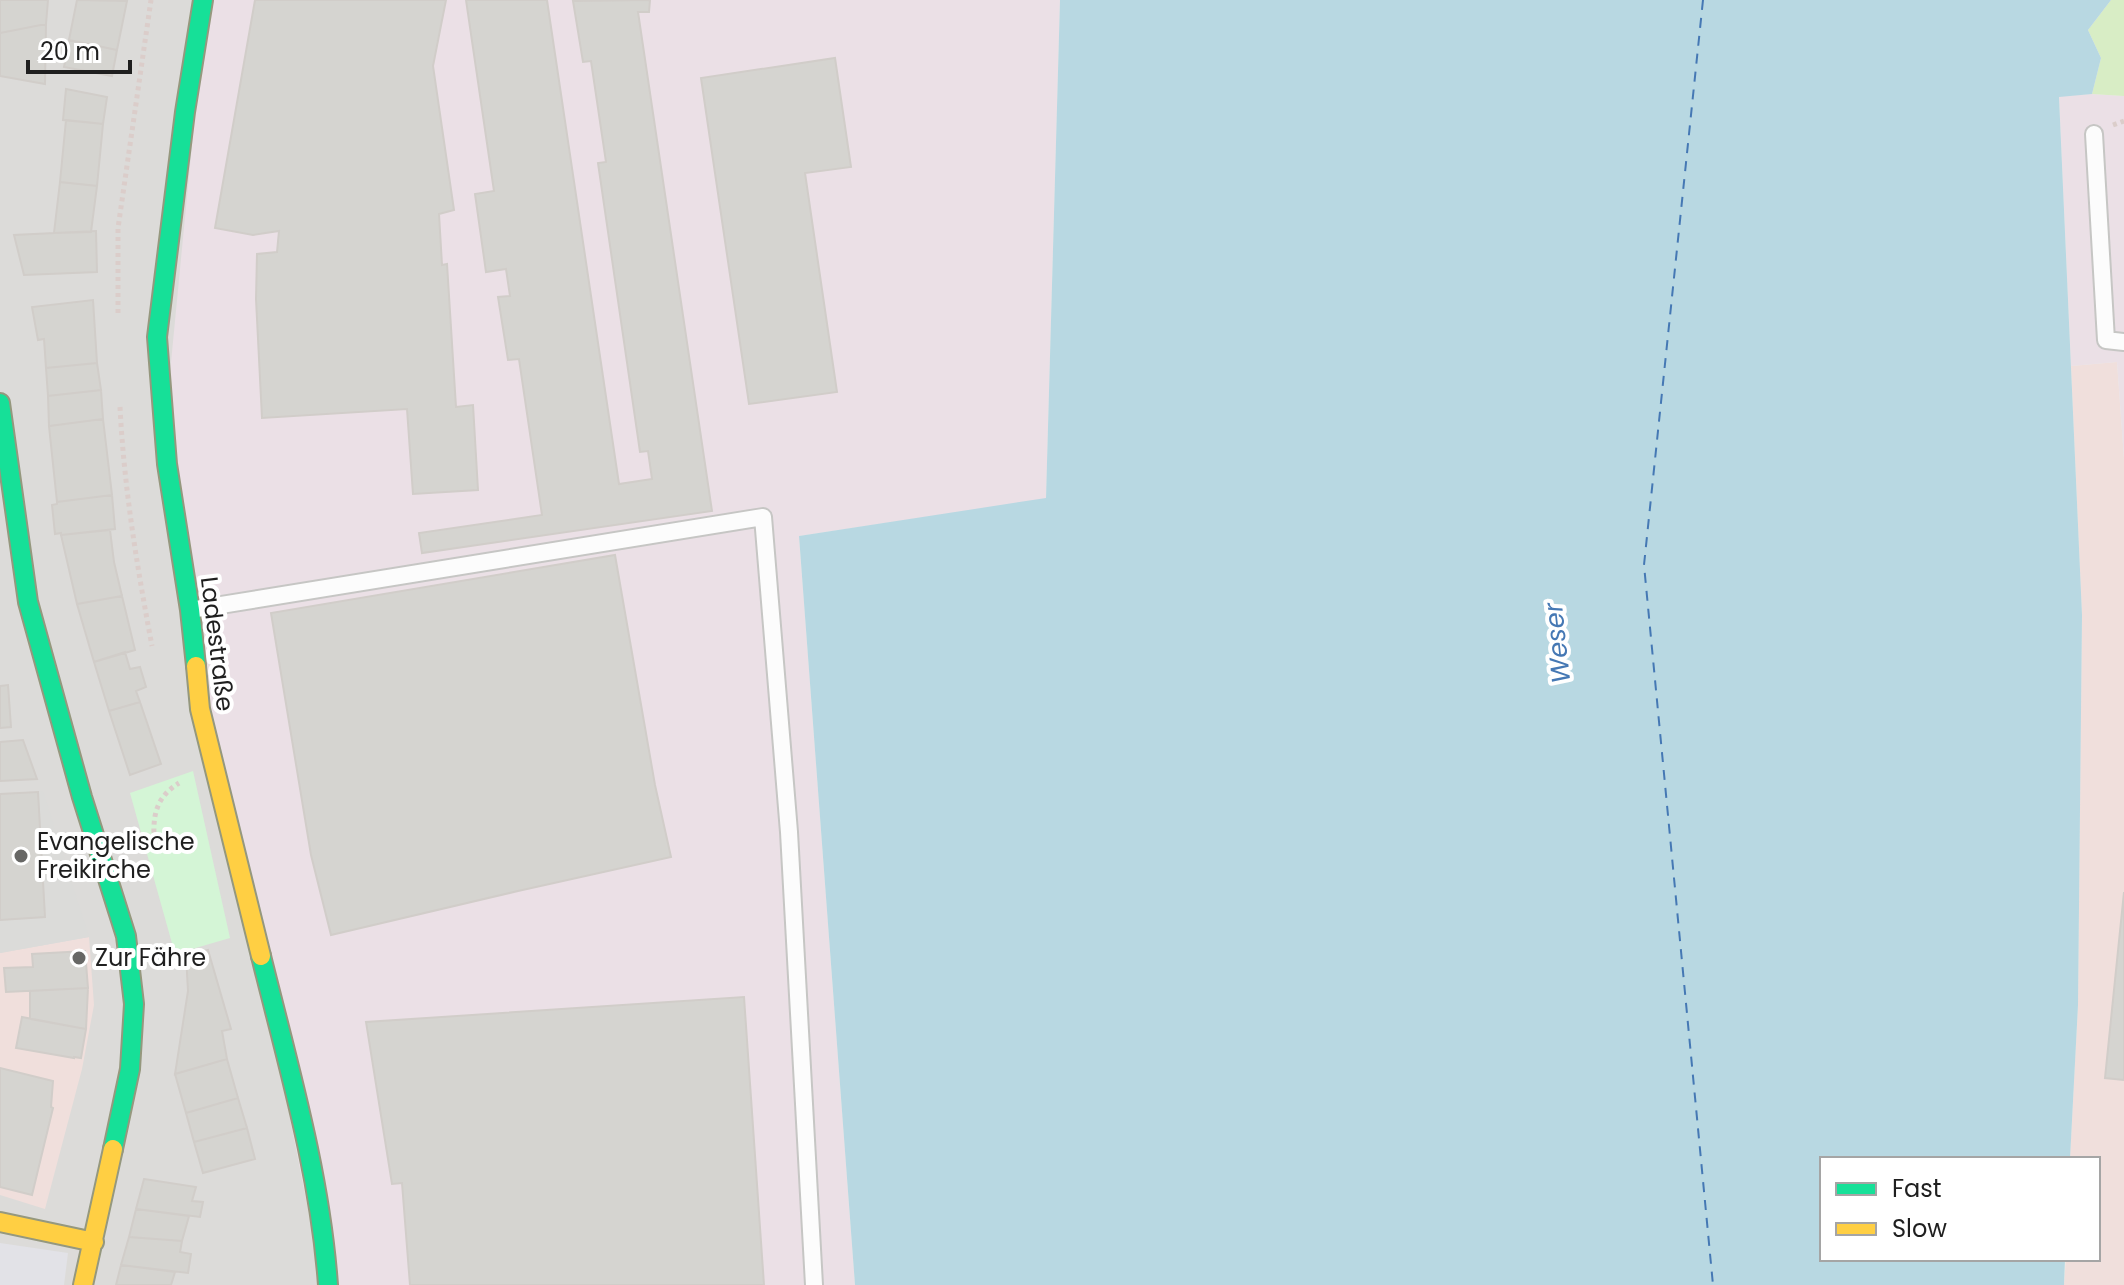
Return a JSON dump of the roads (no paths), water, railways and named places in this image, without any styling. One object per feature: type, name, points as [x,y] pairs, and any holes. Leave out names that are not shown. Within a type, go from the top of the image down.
[{"type":"street","name":"Ladestraße","points":[[203,0],[185,112],[157,337],[167,464],[190,610],[200,709],[304,1128],[325,1245],[328,1285]]},
{"type":"street","points":[[0,403],[28,602],[82,797],[126,936],[134,1004],[130,1069],[83,1285]]},
{"type":"street","points":[[0,1222],[94,1242]]},
{"type":"lane","points":[[2094,134],[2106,340],[2124,342]]},
{"type":"lane","points":[[190,610],[763,517],[789,832],[814,1285]]},
{"type":"water","name":"Weser","points":[[1060,0],[2111,0],[2088,30],[2101,58],[2092,94],[2059,97],[2082,615],[2078,1005],[2070,1157],[1820,1157],[1820,1261],[2065,1261],[2064,1285],[855,1285],[799,536],[1046,498]]},
{"type":"place","name":"Evangelische Freikirche","points":[[21,856]]},
{"type":"place","name":"Zur Fähre","points":[[79,958]]}]
